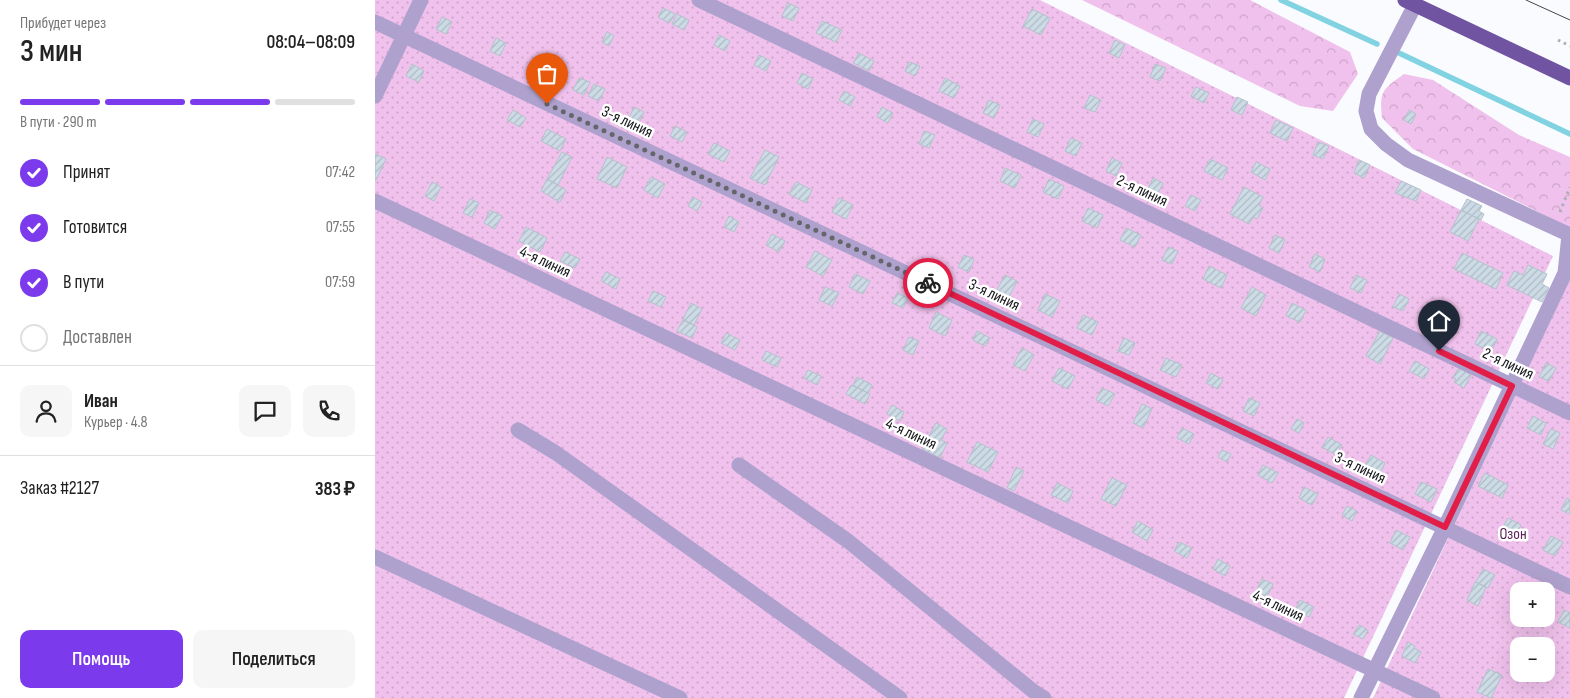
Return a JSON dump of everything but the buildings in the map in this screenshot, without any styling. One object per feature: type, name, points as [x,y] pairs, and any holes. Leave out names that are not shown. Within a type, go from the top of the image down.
[{"type":"main road","points":[[1410,2],[1570,78]]},
{"type":"lane","points":[[375,96],[421,0]]},
{"type":"lane","name":"2-я линия","points":[[699,0],[1570,413]]},
{"type":"lane","points":[[1361,698],[1445,527],[1565,273],[1569,235],[1408,160],[1386,144],[1371,129],[1366,112],[1369,94],[1410,2]]},
{"type":"lane","name":"3-я линия","points":[[375,22],[1570,587]]},
{"type":"lane","name":"4-я линия","points":[[375,201],[1433,698]]},
{"type":"lane","points":[[518,430],[556,453],[900,698]]},
{"type":"lane","points":[[739,466],[849,541],[1044,698]]},
{"type":"lane","points":[[375,557],[680,698]]},
{"type":"path","points":[[1558,40],[1570,46]]},
{"type":"path","points":[[1553,228],[1570,187]]},
{"type":"green space","points":[[375,0],[1040,0],[1553,256],[1344,698],[375,698]]},
{"type":"green space","points":[[1082,0],[1250,0],[1350,52],[1358,74],[1333,111],[1300,106]]},
{"type":"green space","points":[[1404,74],[1433,80],[1519,135],[1570,157],[1570,228],[1413,149],[1382,118],[1381,102],[1384,92],[1391,83]]},
{"type":"green space","name":"Озон","points":[[1570,279],[1570,698],[1373,698]]},
{"type":"waterway","points":[[1281,0],[1377,44]]},
{"type":"waterway","points":[[1399,53],[1570,134]]},
{"type":"tram line","points":[[1526,0],[1570,20]]},
{"type":"way so far","points":[[547,104],[928,283]]},
{"type":"route","points":[[928,283],[1445,527],[1512,386],[1439,351]]}]
